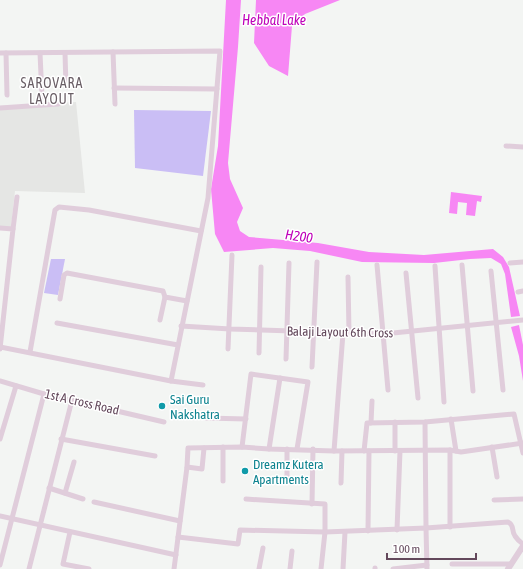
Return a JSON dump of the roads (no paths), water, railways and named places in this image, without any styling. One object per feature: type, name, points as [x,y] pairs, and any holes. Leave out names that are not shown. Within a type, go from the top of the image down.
[{"type":"street","points":[[0,53],[220,51],[208,198],[171,381]]},
{"type":"street","points":[[113,52],[115,104]]},
{"type":"street","points":[[6,53],[7,95]]},
{"type":"street","points":[[40,53],[42,97]]},
{"type":"street","points":[[65,53],[66,87]]},
{"type":"street","points":[[114,88],[217,89]]},
{"type":"street","points":[[0,108],[58,104]]},
{"type":"street","points":[[506,146],[523,147]]},
{"type":"street","points":[[17,197],[0,348],[30,352],[171,381],[203,385]]},
{"type":"street","points":[[30,352],[55,210],[59,207],[89,210],[201,231]]},
{"type":"street","points":[[0,228],[13,229]]},
{"type":"street","points":[[228,349],[232,255]]},
{"type":"street","points":[[312,367],[317,262]]},
{"type":"street","points":[[510,263],[523,262]]},
{"type":"street","points":[[286,360],[289,263]]},
{"type":"street","points":[[377,265],[388,390]]},
{"type":"street","points":[[462,265],[473,391]]},
{"type":"street","points":[[434,266],[444,402]]},
{"type":"street","points":[[259,353],[261,267]]},
{"type":"street","points":[[491,271],[495,323],[503,390]]},
{"type":"street","points":[[60,300],[64,275],[67,273],[163,291],[165,297],[160,320]]},
{"type":"street","points":[[406,273],[418,398]]},
{"type":"street","points":[[348,277],[349,333]]},
{"type":"street","points":[[165,297],[186,301]]},
{"type":"street","name":"Balaji Layout 6th Cross","points":[[181,326],[384,334],[522,320]]},
{"type":"street","points":[[58,323],[178,345]]},
{"type":"street","points":[[334,451],[343,333]]},
{"type":"street","points":[[242,447],[251,374],[308,382],[297,449]]},
{"type":"street","points":[[269,449],[280,378]]},
{"type":"street","name":"1st A Cross Road","points":[[0,381],[44,394],[164,422]]},
{"type":"street","points":[[0,439],[16,386]]},
{"type":"street","points":[[0,565],[44,394]]},
{"type":"street","points":[[29,569],[72,400]]},
{"type":"street","points":[[372,400],[372,423]]},
{"type":"street","points":[[368,531],[366,451],[367,423],[425,422],[514,414],[522,443],[523,453]]},
{"type":"street","points":[[206,418],[246,419]]},
{"type":"street","points":[[451,419],[456,451]]},
{"type":"street","points":[[395,422],[398,451],[397,530]]},
{"type":"street","points":[[393,569],[427,567],[425,422]]},
{"type":"street","points":[[62,439],[155,456]]},
{"type":"street","points":[[174,569],[188,448],[242,447],[334,451],[450,450],[461,452],[522,443]]},
{"type":"street","points":[[222,481],[223,447]]},
{"type":"street","points":[[492,447],[497,477]]},
{"type":"street","points":[[187,467],[202,469],[204,448]]},
{"type":"street","points":[[286,449],[287,479]]},
{"type":"street","points":[[312,504],[313,449]]},
{"type":"street","points":[[450,450],[450,527]]},
{"type":"street","points":[[342,451],[342,483]]},
{"type":"street","points":[[65,493],[74,462]]},
{"type":"street","points":[[49,488],[83,499]]},
{"type":"street","points":[[246,499],[325,504],[325,532],[321,569]]},
{"type":"street","points":[[494,500],[523,499]]},
{"type":"street","points":[[94,502],[180,521]]},
{"type":"street","points":[[0,516],[176,555]]},
{"type":"street","points":[[178,537],[238,544],[240,530],[345,532],[450,527],[511,522],[513,525],[514,535],[523,545],[509,566],[452,564]]},
{"type":"street","points":[[70,532],[63,564],[89,569]]},
{"type":"street","points":[[343,569],[345,532]]},
{"type":"street","points":[[259,569],[263,548]]},
{"type":"street","points":[[290,569],[292,551]]},
{"type":"water","points":[[226,0],[241,0],[228,163],[230,179],[243,208],[237,222],[240,231],[249,237],[318,243],[369,252],[424,255],[493,249],[503,257],[509,267],[520,316],[511,317],[505,274],[501,264],[491,258],[434,263],[362,262],[310,251],[273,248],[224,252],[215,234],[211,189],[218,146]]},
{"type":"water","name":"Hebbal Lake","points":[[256,0],[340,0],[305,14],[292,26],[288,76],[269,66],[254,43]]},
{"type":"water","points":[[451,192],[482,196],[481,202],[477,201],[475,216],[466,215],[467,203],[458,202],[457,214],[449,213]]},
{"type":"water","points":[[519,325],[523,345],[523,381],[519,356],[511,327]]},
{"type":"place","name":"Sai Guru Nakshatra","points":[[162,406]]},
{"type":"place","name":"Dreamz Kutera Apartments","points":[[245,471]]},
{"type":"district","name":"SAROVARA LAYOUT","points":[[52,92]]},
{"type":"water label","name":"H200","points":[[299,236]]}]
